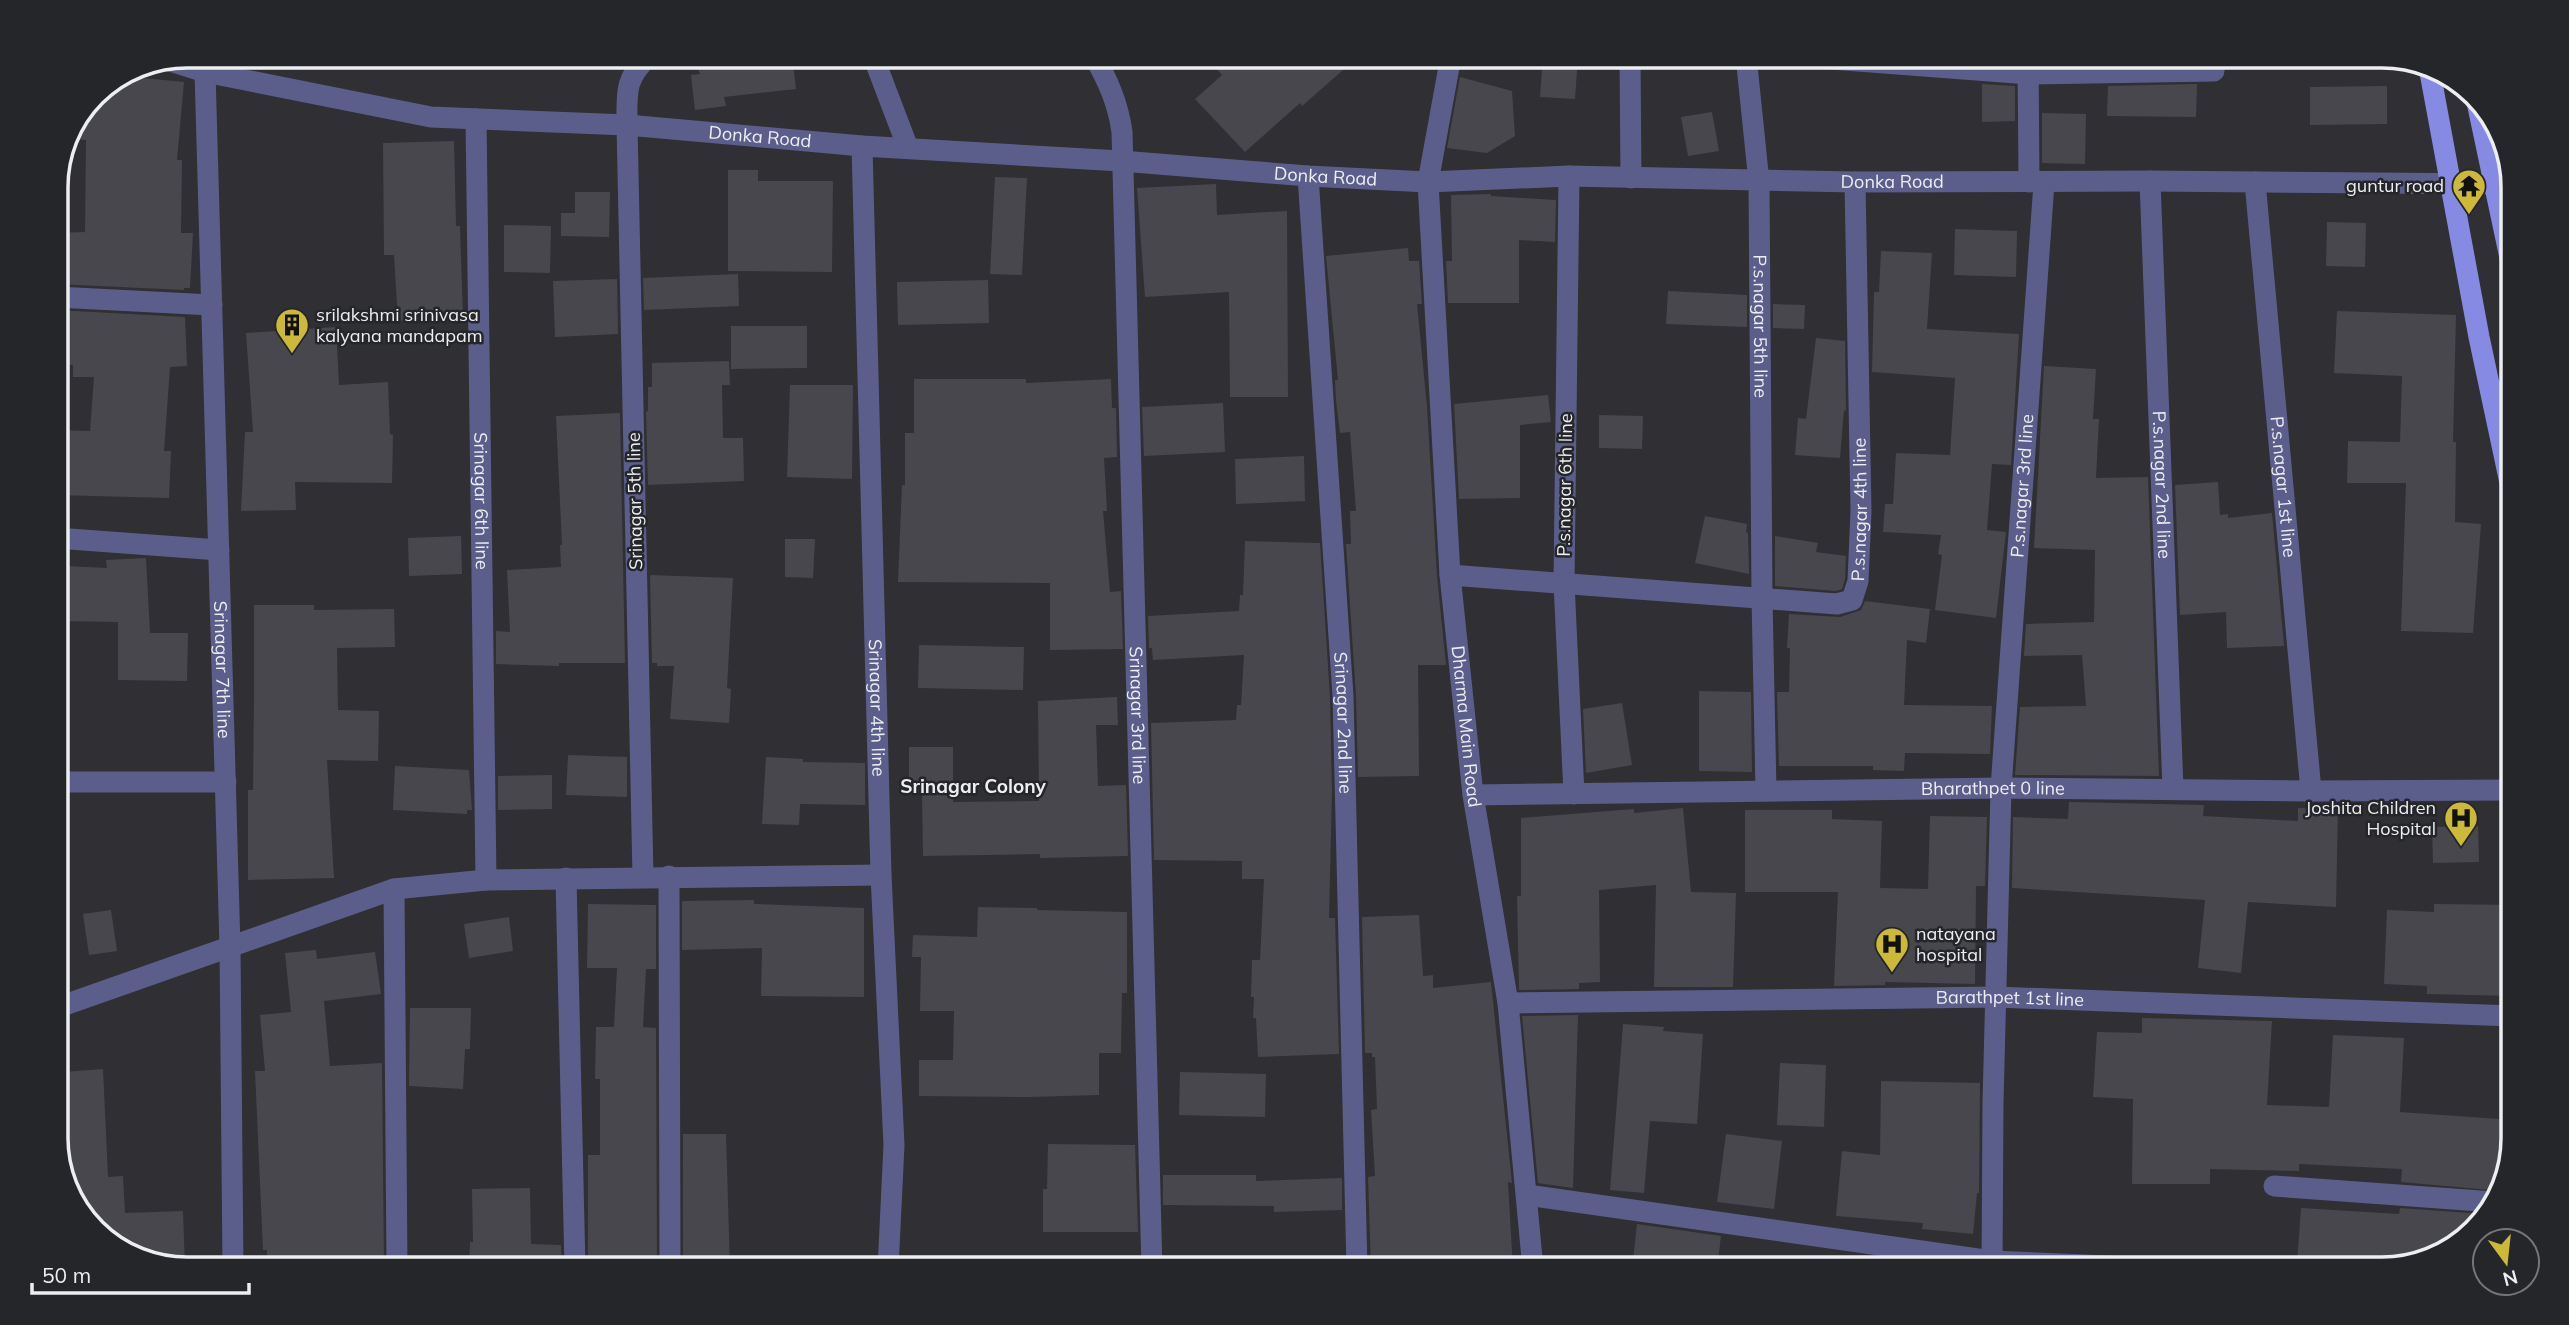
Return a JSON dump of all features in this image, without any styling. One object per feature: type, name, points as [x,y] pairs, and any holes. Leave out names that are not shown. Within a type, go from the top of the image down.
[{"type":"main road","points":[[2431,80],[2500,437]]},
{"type":"main road","points":[[2490,140],[2494,184],[2500,212]]},
{"type":"street","name":"Donka Road","points":[[192,68],[432,117],[627,125],[862,146],[1121,161],[1308,176],[1428,182],[1569,176],[1854,183],[2150,181],[2452,186],[2494,184]]},
{"type":"street","name":"Srinagar 5th line","points":[[636,68],[628,85],[627,125],[643,877]]},
{"type":"street","points":[[878,68],[908,148]]},
{"type":"street","name":"Srinagar 3rd line","points":[[1101,68],[1119,110],[1122,132],[1152,1257]]},
{"type":"street","name":"Dharma Main Road","points":[[1449,68],[1428,182],[1450,575],[1473,796],[1508,1003],[1532,1257]]},
{"type":"street","points":[[1630,68],[1631,178]]},
{"type":"street","name":"P.s.nagar 5th line","points":[[1747,68],[1759,181],[1766,791]]},
{"type":"street","name":"P.s.nagar 3rd line","points":[[1992,1257],[2001,788],[2037,182],[2029,68]]},
{"type":"street","points":[[2122,68],[2214,71]]},
{"type":"street","name":"Srinagar 7th line","points":[[205,72],[230,947],[233,1257]]},
{"type":"street","name":"Srinagar 6th line","points":[[476,120],[486,880]]},
{"type":"street","name":"Srinagar 4th line","points":[[862,146],[881,875],[894,1145],[889,1257]]},
{"type":"street","name":"Srinagar 2nd line","points":[[1308,176],[1343,696],[1357,1257]]},
{"type":"street","name":"P.s.nagar 6th line","points":[[1569,176],[1563,583],[1574,794]]},
{"type":"street","name":"P.s.nagar 2nd line","points":[[2150,181],[2172,789]]},
{"type":"street","name":"P.s.nagar 1st line","points":[[2255,182],[2311,791]]},
{"type":"street","name":"P.s.nagar 4th line","points":[[1450,575],[1762,598],[1847,603],[1852,600],[1858,581],[1861,511],[1854,183]]},
{"type":"street","points":[[69,299],[212,306]]},
{"type":"street","points":[[69,539],[219,550]]},
{"type":"street","points":[[69,782],[226,782]]},
{"type":"street","name":"Bharathpet 0 line","points":[[1473,796],[2001,788],[2501,790]]},
{"type":"street","points":[[69,1003],[394,889],[486,880],[881,875]]},
{"type":"street","points":[[670,876],[670,1257]]},
{"type":"street","points":[[566,878],[575,1257]]},
{"type":"street","points":[[394,889],[397,1257]]},
{"type":"street","name":"Barathpet 1st line","points":[[1508,1003],[1996,998],[2501,1016]]},
{"type":"street","points":[[2274,1186],[2482,1201]]},
{"type":"street","points":[[1527,1195],[1939,1257]]},
{"type":"building","points":[[698,68],[793,68],[796,89],[724,97],[726,106],[695,110],[691,75],[700,74]]},
{"type":"building","points":[[1216,68],[1345,68],[1302,106],[1300,103],[1245,152],[1195,99],[1222,75]]},
{"type":"building","points":[[1542,68],[1577,68],[1575,99],[1540,97]]},
{"type":"building","points":[[1460,77],[1512,91],[1515,136],[1487,153],[1447,148]]},
{"type":"building","points":[[140,78],[184,82],[177,160],[182,160],[181,233],[193,233],[190,288],[184,290],[69,285],[69,233],[85,232],[86,140],[78,139],[88,121],[103,103],[121,88]]},
{"type":"building","points":[[1982,84],[2015,86],[2015,121],[1982,122]]},
{"type":"building","points":[[2197,84],[2196,117],[2107,116],[2108,86]]},
{"type":"building","points":[[2387,86],[2387,124],[2310,125],[2310,87]]},
{"type":"building","points":[[1712,112],[1719,151],[1688,156],[1681,117]]},
{"type":"building","points":[[2042,113],[2086,114],[2085,164],[2042,163]]},
{"type":"building","points":[[454,141],[456,226],[460,226],[463,317],[398,321],[394,255],[384,255],[383,143]]},
{"type":"building","points":[[728,170],[758,170],[758,181],[833,181],[832,272],[728,271]]},
{"type":"building","points":[[995,177],[1027,178],[1022,275],[990,274]]},
{"type":"building","points":[[1216,184],[1217,215],[1287,211],[1288,397],[1230,397],[1229,292],[1145,297],[1137,188]]},
{"type":"building","points":[[575,192],[610,192],[609,237],[561,236],[561,213],[575,213]]},
{"type":"building","points":[[1491,194],[1556,200],[1555,242],[1519,240],[1519,303],[1448,303],[1446,261],[1452,261],[1451,195]]},
{"type":"building","points":[[2327,222],[2366,223],[2365,267],[2326,266]]},
{"type":"building","points":[[504,225],[551,226],[550,273],[504,272]]},
{"type":"building","points":[[1955,229],[2017,231],[2016,277],[1954,275]]},
{"type":"building","points":[[1408,248],[1409,261],[1419,261],[1422,304],[1417,304],[1446,665],[1418,665],[1419,776],[1358,777],[1356,696],[1346,544],[1351,544],[1350,511],[1356,511],[1350,432],[1340,433],[1336,400],[1335,380],[1338,380],[1326,256]]},
{"type":"building","points":[[1881,251],[1932,253],[1927,329],[2019,334],[2011,465],[1992,464],[1987,530],[2006,532],[1996,618],[1935,610],[1942,555],[1938,554],[1941,535],[1883,532],[1885,504],[1893,504],[1896,453],[1950,455],[1955,378],[1872,372],[1874,292],[1879,292]]},
{"type":"building","points":[[738,274],[739,306],[644,310],[643,278]]},
{"type":"building","points":[[617,279],[618,334],[555,337],[553,281]]},
{"type":"building","points":[[988,280],[989,323],[898,325],[897,282]]},
{"type":"building","points":[[1668,291],[1747,295],[1747,327],[1666,324]]},
{"type":"building","points":[[1773,304],[1805,305],[1804,329],[1773,328]]},
{"type":"building","points":[[69,311],[185,317],[187,366],[170,367],[164,451],[171,451],[169,498],[69,495],[69,430],[90,431],[94,377],[73,377],[73,365],[69,365]]},
{"type":"building","points":[[2337,311],[2456,315],[2453,442],[2456,442],[2455,522],[2481,524],[2473,633],[2401,631],[2406,483],[2347,483],[2348,441],[2400,442],[2402,376],[2334,373]]},
{"type":"building","points":[[731,326],[807,326],[807,368],[731,369]]},
{"type":"building","points":[[336,327],[339,385],[388,382],[390,434],[393,435],[392,483],[295,482],[296,510],[241,511],[245,432],[253,432],[246,333]]},
{"type":"building","points":[[1816,338],[1845,341],[1846,411],[1844,410],[1840,458],[1795,455],[1798,418],[1806,419]]},
{"type":"building","points":[[729,361],[730,385],[722,385],[723,438],[743,438],[744,481],[648,485],[646,412],[648,387],[652,387],[652,363]]},
{"type":"building","points":[[2044,366],[2096,369],[2093,419],[2099,419],[2096,478],[2148,477],[2159,776],[2015,775],[2020,707],[2086,706],[2082,655],[2024,656],[2026,624],[2094,622],[2095,550],[2034,548]]},
{"type":"building","points":[[914,379],[1026,379],[1026,383],[1111,379],[1112,408],[1116,408],[1117,457],[1104,458],[1107,511],[1103,511],[1110,592],[1121,591],[1123,649],[1050,650],[1050,583],[898,582],[902,485],[905,485],[905,433],[914,433]]},
{"type":"building","points":[[790,385],[853,385],[852,479],[787,477]]},
{"type":"building","points":[[1548,395],[1551,422],[1520,425],[1520,498],[1459,499],[1454,404]]},
{"type":"building","points":[[1223,403],[1225,452],[1144,456],[1142,407]]},
{"type":"building","points":[[620,413],[625,663],[559,663],[559,666],[496,664],[496,631],[510,632],[507,570],[561,567],[556,416]]},
{"type":"building","points":[[1599,415],[1643,416],[1642,449],[1599,448]]},
{"type":"building","points":[[1304,456],[1305,501],[1236,504],[1235,459]]},
{"type":"building","points":[[2218,482],[2220,515],[2228,514],[2228,518],[2272,513],[2284,646],[2227,648],[2226,612],[2180,615],[2175,485]]},
{"type":"building","points":[[1705,516],[1747,524],[1749,574],[1695,563]]},
{"type":"building","points":[[461,536],[462,574],[409,576],[408,538]]},
{"type":"building","points":[[1775,536],[1818,543],[1816,552],[1846,556],[1842,589],[1836,591],[1775,586]]},
{"type":"building","points":[[785,539],[815,539],[813,578],[785,577]]},
{"type":"building","points":[[1245,541],[1320,543],[1330,697],[1332,791],[1329,918],[1335,918],[1339,1054],[1258,1057],[1256,1018],[1253,1018],[1254,997],[1251,997],[1252,960],[1260,960],[1264,879],[1242,879],[1242,861],[1154,860],[1151,723],[1236,720],[1237,705],[1241,705],[1244,655],[1153,660],[1152,648],[1149,648],[1148,616],[1239,611],[1240,595],[1243,595]]},
{"type":"building","points":[[146,558],[150,633],[188,633],[187,681],[118,680],[118,622],[69,621],[69,566],[107,568],[106,560]]},
{"type":"building","points":[[650,575],[733,578],[727,688],[731,689],[729,723],[670,719],[674,666],[657,666],[657,663],[652,663]]},
{"type":"building","points":[[1865,601],[1930,609],[1926,643],[1907,640],[1904,705],[1992,706],[1990,754],[1905,753],[1904,771],[1873,770],[1873,766],[1779,766],[1777,692],[1789,692],[1789,614],[1840,617],[1861,610]]},
{"type":"building","points":[[254,605],[314,605],[314,610],[394,609],[395,647],[337,648],[338,710],[379,711],[378,761],[327,760],[334,878],[248,880],[248,790],[253,790]]},
{"type":"building","points":[[919,645],[1024,647],[1023,690],[918,688]]},
{"type":"building","points":[[1699,691],[1751,692],[1752,772],[1699,771]]},
{"type":"building","points":[[1117,697],[1118,725],[1096,725],[1098,786],[1126,785],[1128,856],[923,856],[922,794],[909,794],[909,747],[953,747],[953,802],[1039,801],[1038,701]]},
{"type":"building","points":[[1622,703],[1632,765],[1586,773],[1583,709]]},
{"type":"building","points":[[568,755],[627,757],[627,797],[566,795]]},
{"type":"building","points":[[766,757],[803,759],[803,762],[865,763],[865,805],[800,804],[799,825],[762,824]]},
{"type":"building","points":[[395,766],[469,770],[472,810],[467,810],[467,814],[393,810]]},
{"type":"building","points":[[552,775],[552,809],[498,810],[498,776]]},
{"type":"building","points":[[2069,802],[2204,805],[2203,816],[2298,821],[2298,808],[2338,809],[2336,907],[2248,902],[2241,973],[2198,968],[2205,900],[2012,888],[2013,817],[2068,819]]},
{"type":"building","points":[[1683,808],[1691,892],[1736,893],[1733,987],[1654,987],[1656,885],[1599,890],[1600,982],[1579,983],[1579,989],[1519,990],[1517,896],[1521,896],[1521,818]]},
{"type":"building","points":[[1745,810],[1832,810],[1832,819],[1882,821],[1880,888],[1928,889],[1930,816],[1987,817],[1985,886],[1976,886],[1975,984],[1885,982],[1885,985],[1834,986],[1838,892],[1745,892]]},
{"type":"building","points":[[2478,826],[2479,862],[2433,863],[2432,827]]},
{"type":"building","points":[[754,900],[754,904],[864,908],[864,997],[761,996],[762,948],[682,950],[682,901]]},
{"type":"building","points":[[588,904],[656,905],[656,969],[646,969],[643,1027],[656,1028],[657,1257],[588,1257],[588,1155],[600,1155],[600,1079],[595,1079],[596,1027],[614,1027],[617,968],[587,968]]},
{"type":"building","points":[[2434,904],[2501,905],[2501,996],[2427,994],[2427,986],[2384,984],[2387,910],[2434,912]]},
{"type":"building","points":[[978,907],[1127,912],[1127,993],[1122,993],[1121,1053],[1099,1053],[1099,1095],[919,1096],[919,1060],[953,1060],[954,1011],[920,1011],[921,957],[912,957],[913,935],[977,937]]},
{"type":"building","points":[[111,910],[117,951],[89,955],[83,914]]},
{"type":"building","points":[[1419,915],[1423,976],[1433,975],[1433,988],[1491,982],[1512,1183],[1508,1182],[1512,1257],[1371,1257],[1368,1177],[1375,1176],[1371,1110],[1377,1109],[1375,1057],[1372,1057],[1372,1053],[1365,1053],[1362,917]]},
{"type":"building","points":[[509,917],[513,951],[469,958],[464,924]]},
{"type":"building","points":[[316,950],[317,959],[375,952],[381,994],[324,1001],[330,1066],[382,1063],[384,1257],[267,1257],[267,1250],[263,1250],[255,1071],[265,1071],[260,1015],[291,1012],[285,953]]},
{"type":"building","points":[[410,1008],[471,1008],[470,1049],[465,1049],[463,1089],[409,1086]]},
{"type":"building","points":[[1578,1015],[1573,1188],[1538,1183],[1522,1016]]},
{"type":"building","points":[[2142,1018],[2272,1021],[2267,1105],[2329,1107],[2333,1035],[2404,1038],[2400,1112],[2501,1119],[2498,1161],[2488,1190],[2401,1182],[2402,1169],[2299,1164],[2299,1171],[2210,1169],[2210,1184],[2132,1184],[2133,1099],[2093,1097],[2097,1032],[2142,1033]]},
{"type":"building","points":[[1623,1024],[1664,1027],[1663,1031],[1703,1034],[1697,1124],[1650,1121],[1644,1193],[1610,1190]]},
{"type":"building","points":[[1780,1063],[1826,1065],[1824,1127],[1777,1125]]},
{"type":"building","points":[[103,1069],[108,1177],[123,1176],[125,1213],[183,1211],[185,1257],[156,1253],[121,1237],[88,1204],[71,1161],[69,1072]]},
{"type":"building","points":[[1180,1072],[1266,1074],[1265,1117],[1179,1115]]},
{"type":"building","points":[[1881,1081],[1980,1083],[1979,1193],[1973,1234],[1922,1229],[1923,1223],[1836,1216],[1842,1151],[1880,1155]]},
{"type":"building","points":[[683,1134],[726,1134],[730,1257],[683,1257]]},
{"type":"building","points":[[1726,1134],[1782,1141],[1774,1209],[1717,1202]]},
{"type":"building","points":[[1048,1144],[1135,1145],[1138,1232],[1043,1232],[1043,1189],[1047,1189]]},
{"type":"building","points":[[1163,1175],[1256,1175],[1256,1181],[1342,1178],[1342,1210],[1274,1212],[1274,1206],[1163,1205]]},
{"type":"building","points":[[530,1188],[531,1244],[561,1245],[562,1257],[469,1257],[470,1242],[473,1242],[472,1189]]},
{"type":"building","points":[[2301,1208],[2399,1214],[2400,1208],[2473,1213],[2454,1232],[2427,1248],[2413,1253],[2382,1257],[2297,1257]]},
{"type":"building","points":[[1637,1224],[1721,1236],[1718,1257],[1633,1257]]},
{"type":"place","name":"guntur road","points":[[2469,216]]},
{"type":"place","name":"srilakshmi srinivasa kalyana mandapam","points":[[292,355]]},
{"type":"place","name":"Joshita Children Hospital","points":[[2461,848]]},
{"type":"place","name":"natayana hospital","points":[[1892,974]]},
{"type":"district","name":"Srinagar Colony","points":[[973,786]]}]
